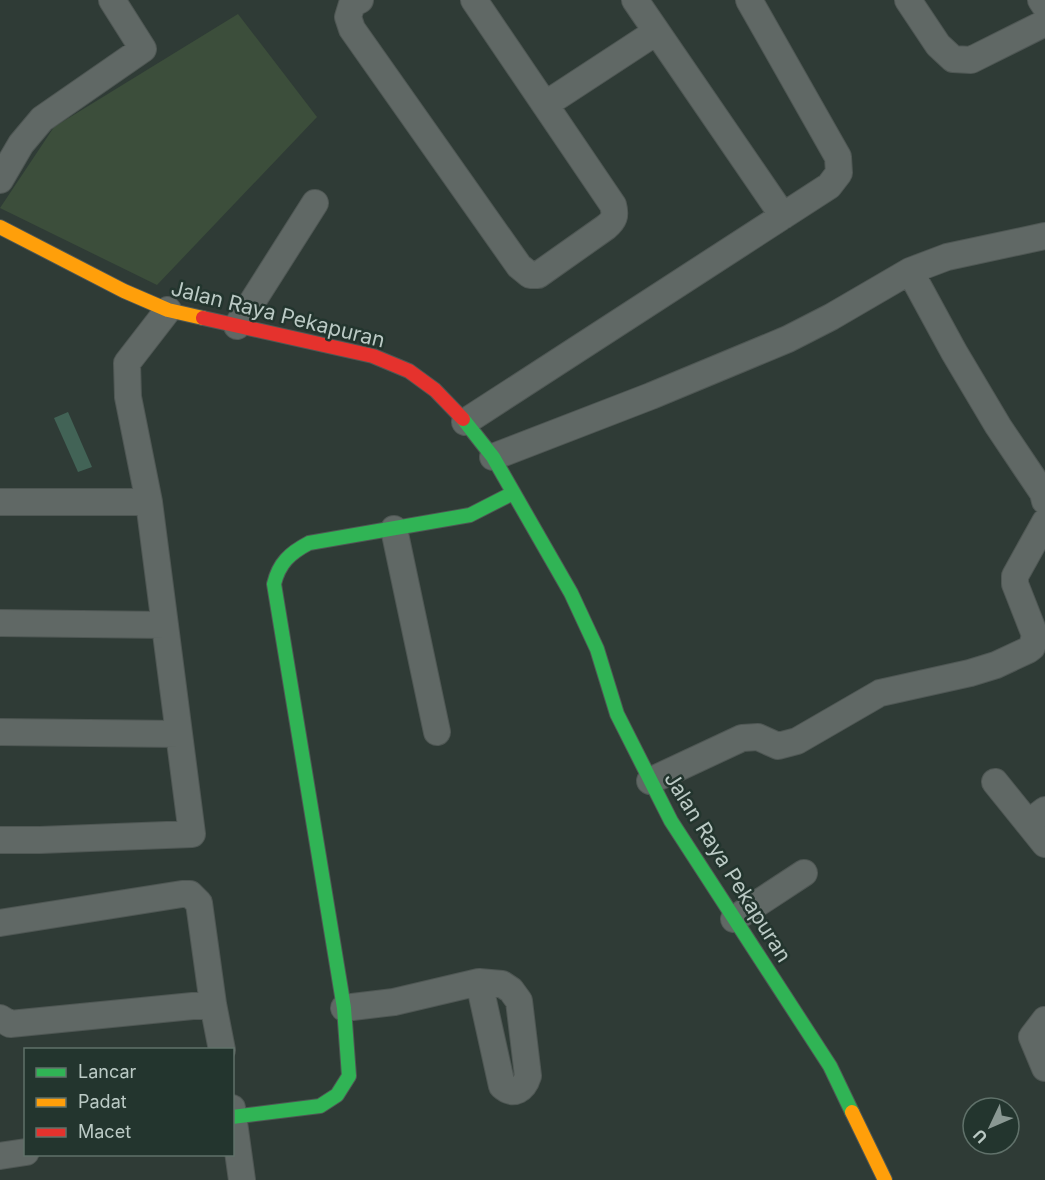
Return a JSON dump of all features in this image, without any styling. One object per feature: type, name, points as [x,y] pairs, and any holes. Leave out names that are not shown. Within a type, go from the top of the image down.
[{"type":"main road","name":"Jalan Raya Pekapuran","points":[[0,227],[124,291],[168,310],[373,356],[409,371],[435,390],[465,422],[493,457],[572,593],[597,649],[617,714],[671,821],[830,1066],[885,1180]]},
{"type":"main road","points":[[234,1114],[320,1106],[337,1095],[349,1076],[344,1008],[274,584],[277,570],[290,552],[309,543],[470,515],[513,493]]},
{"type":"street","points":[[0,180],[21,144],[42,119],[143,49],[112,0]]},
{"type":"street","points":[[360,0],[352,4],[348,17],[352,29],[519,266],[531,276],[538,275],[613,222],[616,214],[613,205],[546,104],[474,0]]},
{"type":"street","points":[[635,0],[783,216]]},
{"type":"street","points":[[465,422],[829,186],[839,173],[838,157],[749,0]]},
{"type":"street","points":[[908,0],[938,45],[953,59],[971,60],[1045,23]]},
{"type":"street","points":[[1041,0],[1045,6]]},
{"type":"street","points":[[546,104],[656,32]]},
{"type":"street","points":[[237,326],[315,203]]},
{"type":"street","points":[[493,457],[651,396],[788,339],[910,271],[947,257],[1045,236]]},
{"type":"street","points":[[910,271],[954,352],[998,426],[1043,494],[1045,501]]},
{"type":"street","points":[[0,840],[192,834],[149,502],[128,397],[127,363],[168,310]]},
{"type":"street","points":[[0,502],[149,502]]},
{"type":"street","points":[[650,781],[742,738],[758,737],[778,746],[797,741],[880,693],[979,670],[1028,650],[1032,646],[1035,635],[1015,576],[1045,522]]},
{"type":"street","points":[[394,529],[437,732]]},
{"type":"street","points":[[0,623],[165,625]]},
{"type":"street","points":[[0,732],[179,734]]},
{"type":"street","points":[[995,782],[1037,817],[1045,844]]},
{"type":"street","points":[[734,919],[804,873]]},
{"type":"street","points":[[0,923],[190,894],[199,903],[222,1048]]},
{"type":"street","points":[[344,1008],[394,1002],[479,982]]},
{"type":"street","points":[[0,1018],[10,1024],[213,1004]]},
{"type":"street","points":[[1045,1020],[1032,1037],[1045,1068]]},
{"type":"street","points":[[234,1121],[242,1180]]},
{"type":"street","points":[[0,1156],[24,1152]]},
{"type":"shaded area","points":[[238,14],[317,117],[157,285],[0,208],[54,127]]},
{"type":"shaded area","points":[[68,412],[92,467],[78,472],[54,418]]},
{"type":"traffic: fast","points":[[463,419],[493,457],[571,593],[597,649],[617,714],[671,821],[830,1066],[852,1112]]},
{"type":"traffic: fast","points":[[234,1117],[320,1106],[337,1095],[349,1076],[344,1008],[274,584],[279,570],[291,555],[309,543],[470,515],[513,493]]},
{"type":"traffic: slow","points":[[0,227],[124,291],[168,310],[203,318]]},
{"type":"traffic: slow","points":[[852,1112],[885,1180]]},
{"type":"traffic: jam","points":[[203,318],[373,356],[409,371],[435,390],[463,419]]}]
